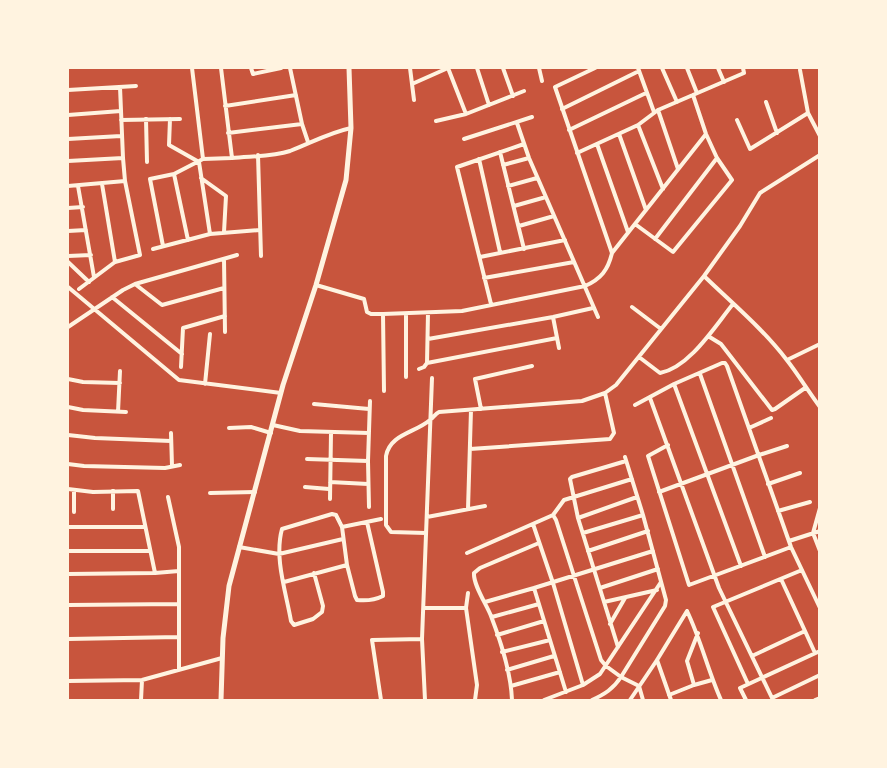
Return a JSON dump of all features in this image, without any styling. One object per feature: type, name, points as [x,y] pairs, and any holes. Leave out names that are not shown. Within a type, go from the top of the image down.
[{"type":"main road","points":[[221,700],[222,658],[229,586],[281,393],[316,285],[346,180],[351,128],[349,68]]},
{"type":"street","points":[[192,68],[204,159]]},
{"type":"street","points":[[221,68],[232,158]]},
{"type":"street","points":[[251,68],[254,74],[281,68]]},
{"type":"street","points":[[290,68],[302,124],[308,142]]},
{"type":"street","points":[[410,68],[414,100]]},
{"type":"street","points":[[412,84],[448,68],[466,114]]},
{"type":"street","points":[[477,68],[489,106]]},
{"type":"street","points":[[503,68],[513,96]]},
{"type":"street","points":[[539,68],[542,81]]},
{"type":"street","points":[[595,68],[555,86],[612,253]]},
{"type":"street","points":[[662,68],[676,102]]},
{"type":"street","points":[[635,224],[673,252],[732,180],[717,158],[706,134],[687,68]]},
{"type":"street","points":[[718,68],[724,82]]},
{"type":"street","points":[[577,153],[638,125],[656,111],[744,73],[743,68]]},
{"type":"street","points":[[562,109],[638,69],[678,169]]},
{"type":"street","points":[[800,70],[808,114],[820,136]]},
{"type":"street","points":[[68,90],[136,86]]},
{"type":"street","points":[[80,289],[115,262],[140,255],[122,158],[120,87]]},
{"type":"street","points":[[436,121],[466,114],[524,91]]},
{"type":"street","points":[[569,130],[646,93]]},
{"type":"street","points":[[225,106],[296,95]]},
{"type":"street","points":[[766,102],[777,132]]},
{"type":"street","points":[[68,115],[121,111]]},
{"type":"street","points":[[737,120],[750,149],[808,114]]},
{"type":"street","points":[[464,139],[532,117]]},
{"type":"street","points":[[146,119],[146,162]]},
{"type":"street","points":[[170,119],[170,145],[199,162]]},
{"type":"street","points":[[121,120],[180,119]]},
{"type":"street","points":[[517,123],[537,178],[598,317]]},
{"type":"street","points":[[228,133],[302,124]]},
{"type":"street","points":[[638,125],[663,189]]},
{"type":"street","points":[[163,246],[150,179],[174,174],[204,159],[284,152],[333,132],[351,128]]},
{"type":"street","points":[[619,134],[646,210]]},
{"type":"street","points":[[316,285],[364,299],[366,312],[371,314],[462,311],[585,286],[594,282],[607,270],[612,253],[706,134]]},
{"type":"street","points":[[68,138],[122,136]]},
{"type":"street","points":[[491,304],[457,167],[524,144]]},
{"type":"street","points":[[597,144],[628,232]]},
{"type":"street","points":[[500,152],[524,248]]},
{"type":"street","points":[[258,155],[261,256]]},
{"type":"street","points":[[426,533],[391,532],[386,525],[386,456],[387,449],[394,441],[430,420],[439,412],[582,401],[605,393],[616,385],[704,276],[740,226],[760,193],[820,155]]},
{"type":"street","points":[[68,161],[122,158]]},
{"type":"street","points":[[503,166],[529,158]]},
{"type":"street","points":[[655,239],[717,158]]},
{"type":"street","points":[[479,159],[500,252]]},
{"type":"street","points":[[199,162],[210,234]]},
{"type":"street","points":[[174,174],[188,240]]},
{"type":"street","points":[[201,178],[226,196],[224,232]]},
{"type":"street","points":[[508,186],[537,178]]},
{"type":"street","points":[[68,186],[125,182]]},
{"type":"street","points":[[102,184],[115,262]]},
{"type":"street","points":[[78,186],[94,277]]},
{"type":"street","points":[[514,206],[546,197]]},
{"type":"street","points":[[68,208],[83,207]]},
{"type":"street","points":[[519,226],[554,216]]},
{"type":"street","points":[[68,231],[86,230]]},
{"type":"street","points":[[153,249],[210,234],[260,230]]},
{"type":"street","points":[[480,257],[565,240]]},
{"type":"street","points":[[68,256],[91,255]]},
{"type":"street","points":[[68,327],[135,284],[236,255]]},
{"type":"street","points":[[224,259],[225,332]]},
{"type":"street","points":[[68,262],[88,282]]},
{"type":"street","points":[[484,278],[574,262]]},
{"type":"street","points":[[704,276],[756,325],[787,360],[820,407]]},
{"type":"street","points":[[135,284],[162,305],[224,288]]},
{"type":"street","points":[[68,286],[70,291],[179,380],[281,393]]},
{"type":"street","points":[[112,297],[182,354]]},
{"type":"street","points":[[639,357],[657,372],[665,372],[685,360],[708,336],[733,304]]},
{"type":"street","points":[[632,307],[660,329]]},
{"type":"street","points":[[428,339],[593,308]]},
{"type":"street","points":[[419,369],[424,367],[427,362],[428,313]]},
{"type":"street","points":[[382,314],[384,391]]},
{"type":"street","points":[[406,314],[406,377]]},
{"type":"street","points":[[181,367],[182,328],[225,316]]},
{"type":"street","points":[[553,317],[559,348]]},
{"type":"street","points":[[205,384],[210,334]]},
{"type":"street","points":[[708,336],[721,344],[772,410],[805,388]]},
{"type":"street","points":[[427,362],[557,338]]},
{"type":"street","points":[[787,360],[820,344]]},
{"type":"street","points":[[635,405],[689,377],[724,363],[727,366],[791,547],[820,608]]},
{"type":"street","points":[[481,409],[475,379],[532,366]]},
{"type":"street","points":[[118,412],[120,371]]},
{"type":"street","points":[[700,374],[765,557]]},
{"type":"street","points":[[425,700],[422,638],[432,378]]},
{"type":"street","points":[[68,379],[83,382],[120,383]]},
{"type":"street","points":[[674,384],[741,566]]},
{"type":"street","points":[[470,449],[610,439],[614,433],[605,393]]},
{"type":"street","points":[[650,398],[714,575],[772,699],[820,675]]},
{"type":"street","points":[[369,507],[370,401]]},
{"type":"street","points":[[314,404],[369,409]]},
{"type":"street","points":[[68,407],[126,412]]},
{"type":"street","points":[[468,509],[471,410]]},
{"type":"street","points":[[749,428],[771,418]]},
{"type":"street","points":[[273,425],[300,430],[369,433]]},
{"type":"street","points":[[230,428],[251,427],[271,433]]},
{"type":"street","points":[[330,499],[331,432]]},
{"type":"street","points":[[171,433],[172,466]]},
{"type":"street","points":[[68,435],[171,441]]},
{"type":"street","points":[[668,446],[648,456],[689,585],[791,547]]},
{"type":"street","points":[[659,492],[732,464],[787,446]]},
{"type":"street","points":[[307,459],[368,461]]},
{"type":"street","points":[[592,700],[607,693],[614,687],[665,606],[666,600],[644,515],[626,459],[570,478],[578,518],[618,647]]},
{"type":"street","points":[[68,464],[165,468],[180,465]]},
{"type":"street","points":[[768,484],[800,473]]},
{"type":"street","points":[[467,553],[553,515],[564,500],[632,479]]},
{"type":"street","points":[[330,482],[368,484]]},
{"type":"street","points":[[305,487],[329,489]]},
{"type":"street","points":[[68,489],[93,492],[138,491],[155,573]]},
{"type":"street","points":[[74,490],[74,512]]},
{"type":"street","points":[[113,491],[113,509]]},
{"type":"street","points":[[210,493],[255,492]]},
{"type":"street","points":[[168,497],[179,547],[179,670]]},
{"type":"street","points":[[578,518],[637,497]]},
{"type":"street","points":[[778,511],[810,502]]},
{"type":"street","points":[[427,517],[485,506]]},
{"type":"street","points":[[330,508],[332,514],[338,518],[342,527],[347,565],[357,600],[377,599],[384,592],[367,522]]},
{"type":"street","points":[[819,509],[813,533],[820,551]]},
{"type":"street","points":[[314,574],[323,606],[322,612],[313,619],[294,625],[291,621],[279,554],[279,540],[282,529],[332,514]]},
{"type":"street","points":[[553,515],[601,660],[621,677],[639,686],[643,700]]},
{"type":"street","points":[[583,533],[644,515]]},
{"type":"street","points":[[342,527],[381,519]]},
{"type":"street","points":[[533,524],[553,583],[583,685]]},
{"type":"street","points":[[68,527],[145,527]]},
{"type":"street","points":[[588,551],[648,531]]},
{"type":"street","points":[[789,541],[820,531]]},
{"type":"street","points":[[240,547],[279,554],[343,539]]},
{"type":"street","points":[[512,700],[511,686],[492,617],[475,581],[474,573],[480,568],[539,543]]},
{"type":"street","points":[[68,550],[150,551]]},
{"type":"street","points":[[486,602],[653,551]]},
{"type":"street","points":[[284,582],[347,565]]},
{"type":"street","points":[[600,588],[658,569]]},
{"type":"street","points":[[748,684],[713,607],[802,570]]},
{"type":"street","points":[[68,574],[179,571]]},
{"type":"street","points":[[781,579],[815,653]]},
{"type":"street","points":[[544,700],[596,678],[606,666],[661,582]]},
{"type":"street","points":[[534,588],[566,692]]},
{"type":"street","points":[[604,602],[657,590]]},
{"type":"street","points":[[468,593],[466,608],[477,685],[475,700]]},
{"type":"street","points":[[610,624],[625,597]]},
{"type":"street","points":[[68,605],[179,604]]},
{"type":"street","points":[[492,617],[539,604]]},
{"type":"street","points":[[424,608],[466,608]]},
{"type":"street","points":[[630,700],[658,660],[687,610],[698,633],[720,700]]},
{"type":"street","points":[[497,635],[544,621]]},
{"type":"street","points":[[752,656],[804,631]]},
{"type":"street","points":[[694,684],[687,662],[698,633]]},
{"type":"street","points":[[68,639],[179,637]]},
{"type":"street","points":[[381,700],[372,640],[422,638]]},
{"type":"street","points":[[502,652],[550,640]]},
{"type":"street","points":[[746,700],[740,688],[820,651]]},
{"type":"street","points":[[507,670],[554,656]]},
{"type":"street","points":[[68,681],[142,680],[222,658]]},
{"type":"street","points":[[658,660],[671,700]]},
{"type":"street","points":[[511,686],[560,672]]},
{"type":"street","points":[[141,700],[142,680]]},
{"type":"street","points":[[669,695],[694,684],[712,680]]},
{"type":"street","points":[[816,700],[820,698]]}]
